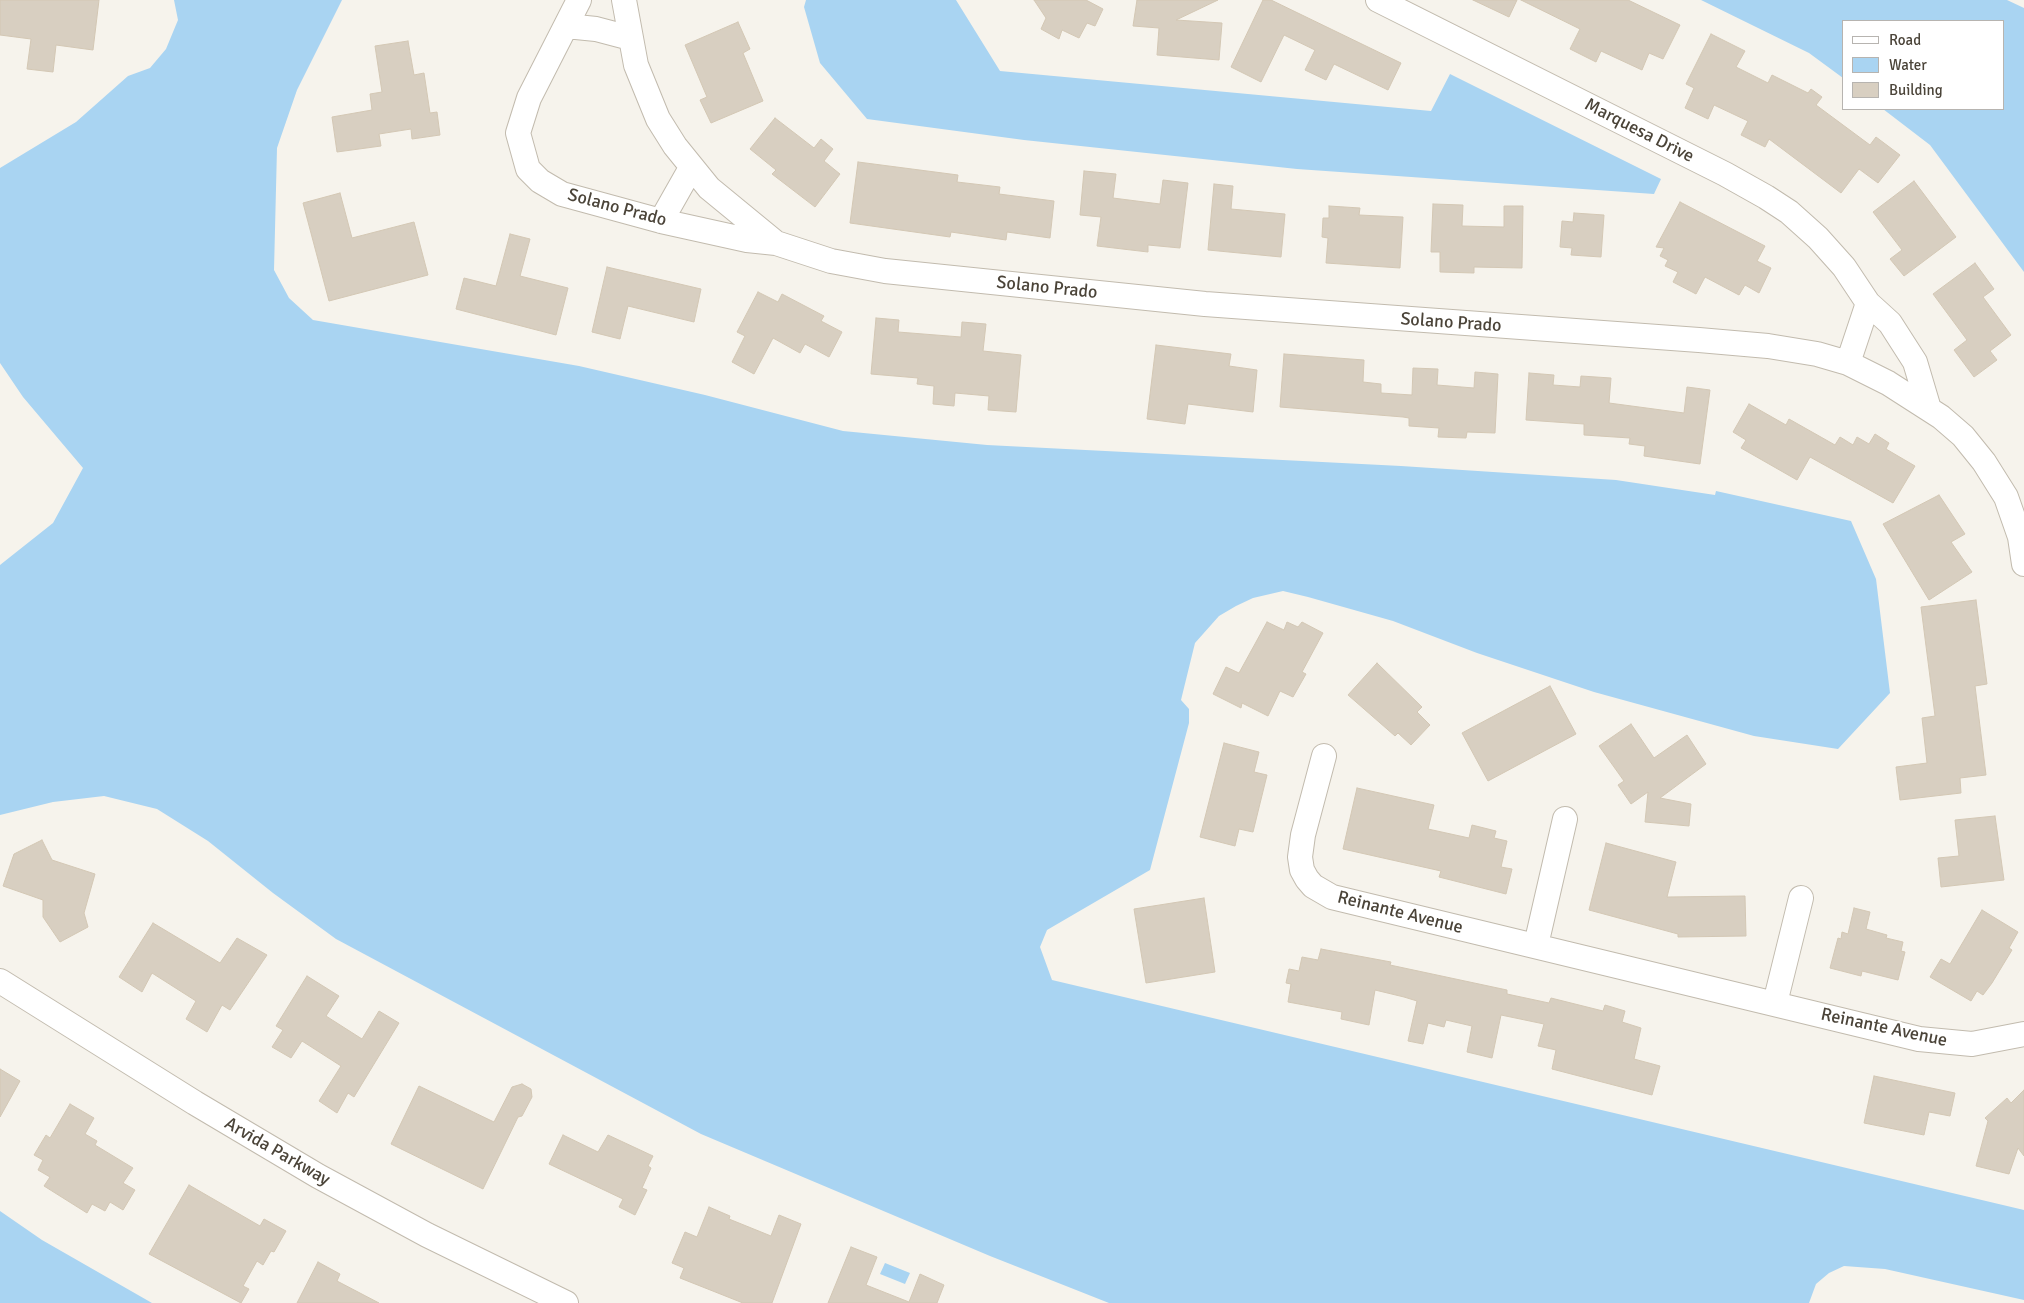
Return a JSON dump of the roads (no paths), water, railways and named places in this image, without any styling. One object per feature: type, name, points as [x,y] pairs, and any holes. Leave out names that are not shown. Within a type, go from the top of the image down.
[{"type":"street","name":"Solano Prado","points":[[579,0],[529,98],[520,125],[520,144],[528,169],[540,181],[562,194],[747,240],[776,242],[832,261],[898,272],[1205,304],[1768,346],[1817,354],[1848,363],[1888,383],[1929,408],[1958,432],[1984,462],[2006,497],[2022,537],[2024,564]]},
{"type":"street","name":"Solano Prado","points":[[624,0],[636,65],[658,119],[691,168],[721,200],[776,242]]},
{"type":"street","name":"Marquesa Drive","points":[[1378,0],[1766,197],[1804,224],[1844,268],[1868,303],[1890,323],[1915,362],[1929,408]]},
{"type":"street","points":[[566,26],[596,29],[630,38]]},
{"type":"street","points":[[661,220],[691,168]]},
{"type":"street","points":[[1848,363],[1868,303]]},
{"type":"street","name":"Reinante Avenue","points":[[1324,756],[1301,845],[1302,870],[1314,886],[1342,900],[1939,1042],[1983,1043],[2024,1034]]},
{"type":"street","points":[[1536,945],[1565,819]]},
{"type":"street","points":[[1775,1003],[1801,898]]},
{"type":"street","name":"Arvida Parkway","points":[[0,981],[196,1104],[297,1164],[427,1235],[566,1303]]},
{"type":"water","points":[[174,0],[342,0],[297,90],[277,148],[274,270],[289,298],[313,320],[579,366],[705,395],[843,431],[987,445],[1401,466],[1616,480],[1715,495],[1716,491],[1851,521],[1876,579],[1890,693],[1838,749],[1754,736],[1594,692],[1477,653],[1393,621],[1283,591],[1253,598],[1236,606],[1219,616],[1195,643],[1181,700],[1189,709],[1189,723],[1150,870],[1047,930],[1040,947],[1052,980],[2024,1210],[2024,1300],[1885,1269],[1844,1266],[1829,1273],[1816,1284],[1809,1303],[1109,1303],[990,1256],[701,1134],[336,939],[273,893],[208,841],[157,809],[104,796],[53,802],[0,815],[0,565],[53,523],[83,468],[23,397],[0,363],[0,168],[76,122],[128,76],[150,68],[166,49],[178,20]]},
{"type":"water","points":[[806,0],[956,0],[1000,71],[1431,111],[1450,74],[1661,179],[1654,194],[1297,169],[1024,140],[867,119],[820,63],[804,7]]},
{"type":"water","points":[[1701,0],[2007,0],[2024,8],[2024,272],[1930,145],[1884,110],[2004,110],[2004,20],[1842,20],[1842,77],[1809,53]]},
{"type":"water","points":[[0,1211],[42,1240],[152,1303],[0,1303]]},
{"type":"water","points":[[885,1263],[910,1273],[905,1284],[880,1274]]}]
